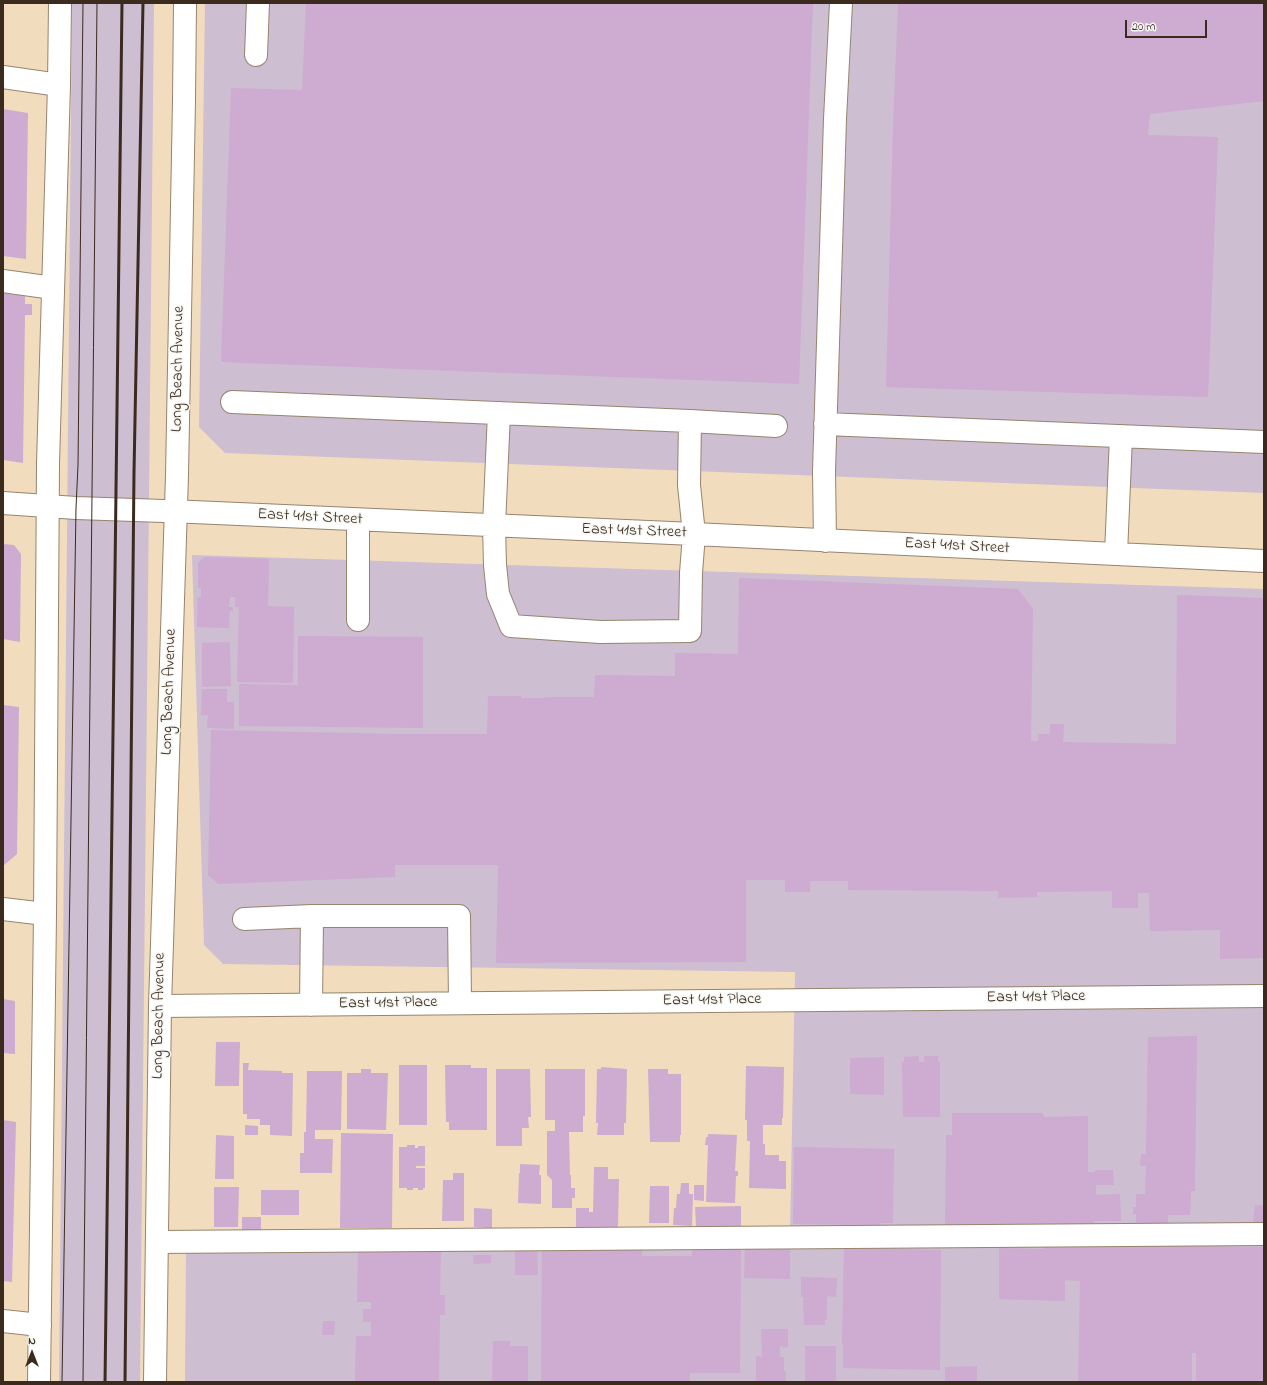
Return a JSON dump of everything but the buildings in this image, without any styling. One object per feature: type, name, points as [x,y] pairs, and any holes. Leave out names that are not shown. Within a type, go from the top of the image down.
[{"type":"main road","points":[[39,1382],[45,914],[48,464],[60,3]]},
{"type":"main road","name":"Long Beach Avenue","points":[[155,1382],[160,1006],[175,512],[184,116],[185,3]]},
{"type":"main road","points":[[256,55],[258,3]]},
{"type":"main road","points":[[825,541],[824,471],[834,126],[841,3]]},
{"type":"main road","points":[[3,77],[59,85]]},
{"type":"main road","points":[[3,281],[53,288]]},
{"type":"main road","points":[[232,402],[690,421],[776,426]]},
{"type":"main road","points":[[499,413],[494,526],[495,565],[498,594],[511,626],[600,632],[690,631],[691,573],[694,534],[689,485],[690,421]]},
{"type":"main road","points":[[826,424],[1264,442]]},
{"type":"main road","points":[[1116,554],[1121,436]]},
{"type":"main road","name":"East 41st Street","points":[[3,503],[1264,561]]},
{"type":"main road","points":[[358,520],[358,620]]},
{"type":"main road","points":[[3,909],[45,914]]},
{"type":"main road","points":[[311,1005],[312,916]]},
{"type":"main road","points":[[244,919],[312,916],[459,916],[460,1004]]},
{"type":"main road","name":"East 41st Place","points":[[160,1006],[1264,996]]},
{"type":"main road","points":[[157,1242],[1264,1234]]},
{"type":"main road","points":[[3,1321],[40,1325]]},
{"type":"shaded area","points":[[72,3],[154,3],[140,1382],[59,1382]]},
{"type":"shaded area","points":[[205,3],[1264,3],[1264,493],[225,453],[199,427]]},
{"type":"shaded area","points":[[192,555],[1264,589],[1264,1382],[185,1382],[186,1247],[790,1233],[795,972],[223,964],[204,945]]},
{"type":"tram line","points":[[62,1382],[76,508],[78,465],[83,3]]},
{"type":"tram line","points":[[83,1382],[97,3]]},
{"type":"railway","points":[[105,1382],[122,3]]},
{"type":"railway","points":[[125,1382],[134,472],[143,3]]}]
